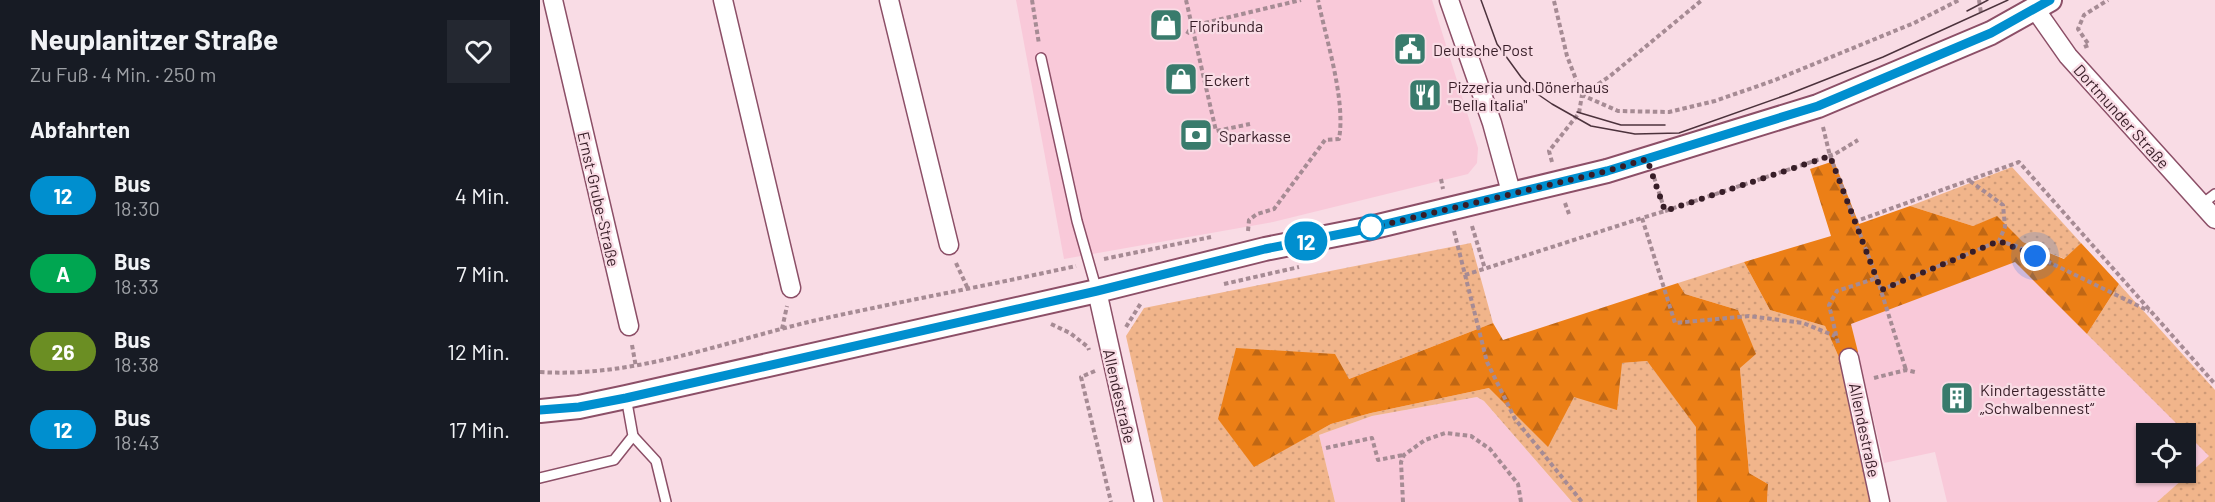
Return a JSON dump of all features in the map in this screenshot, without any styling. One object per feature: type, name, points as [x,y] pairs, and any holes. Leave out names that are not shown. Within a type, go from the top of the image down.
[{"type":"street","name":"Ernst-Grube-Straße","points":[[553,0],[629,326]]},
{"type":"street","points":[[723,0],[791,288]]},
{"type":"street","points":[[889,0],[949,245]]},
{"type":"street","points":[[1449,0],[1492,123],[1511,192]]},
{"type":"street","points":[[540,411],[579,407],[626,398],[1097,291],[1265,249],[1366,229],[1448,207],[1607,171],[1818,106],[1991,33],[2042,5]]},
{"type":"street","name":"Dortmunder Straße","points":[[2042,5],[2068,56],[2209,199],[2215,219]]},
{"type":"street","name":"Allendestraße","points":[[1097,291],[1144,502]]},
{"type":"street","name":"Allendestraße","points":[[1849,358],[1880,502]]},
{"type":"street","points":[[540,423],[579,407]]},
{"type":"lane","points":[[1041,58],[1077,221],[1097,291]]},
{"type":"lane","points":[[626,398],[633,436],[656,461],[666,502]]},
{"type":"lane","points":[[540,478],[614,460],[633,436]]},
{"type":"path","points":[[1032,0],[1041,58]]},
{"type":"path","points":[[1186,0],[1216,131],[1250,124]]},
{"type":"path","points":[[1187,34],[1192,26],[1301,0]]},
{"type":"path","points":[[1238,233],[1249,231],[1249,220],[1257,214],[1274,209],[1325,140],[1339,139],[1341,125],[1339,100],[1318,0]]},
{"type":"path","points":[[1555,0],[1567,56],[1582,95],[1579,113],[1549,151],[1556,182],[1569,213]]},
{"type":"path","points":[[1582,95],[1610,76],[1702,0]]},
{"type":"path","points":[[1582,95],[1618,111],[1669,112],[1704,104],[1775,80],[1914,23],[1959,0]]},
{"type":"path","points":[[2068,56],[2089,45],[2078,29],[2084,15],[2109,0]]},
{"type":"path","points":[[1818,106],[1830,156],[1877,278],[1906,370]]},
{"type":"path","points":[[1465,275],[1830,156],[1858,140]]},
{"type":"path","points":[[1647,159],[1665,211]]},
{"type":"path","points":[[1854,222],[2019,162],[2215,384]]},
{"type":"path","points":[[1441,180],[1487,362],[1515,419],[1582,502]]},
{"type":"path","points":[[1970,181],[2003,205],[2005,227],[1999,241]]},
{"type":"path","points":[[1642,218],[1675,323],[1749,316],[1803,323],[1835,336],[1829,305],[1837,291],[1877,278]]},
{"type":"path","points":[[1443,234],[1472,226],[1485,269]]},
{"type":"path","points":[[540,372],[564,373],[636,366],[816,320],[968,290],[1166,245],[1218,236]]},
{"type":"path","points":[[1881,290],[1999,241],[2016,246],[2151,312]]},
{"type":"path","points":[[949,245],[968,290]]},
{"type":"path","points":[[1223,285],[1304,266]]},
{"type":"path","points":[[1124,330],[1143,302]]},
{"type":"path","points":[[1043,326],[1053,324],[1070,333],[1088,347],[1090,355]]},
{"type":"path","points":[[626,398],[636,366],[629,326]]},
{"type":"path","points":[[1093,364],[1095,372],[1081,377],[1111,502]]},
{"type":"path","points":[[1855,383],[1906,370],[1915,372]]},
{"type":"path","points":[[1326,448],[1372,438],[1378,460],[1404,455],[1425,440],[1445,433],[1471,436],[1490,449],[1518,484],[1521,502]]},
{"type":"path","points":[[1403,502],[1401,462],[1404,455]]},
{"type":"shaded area","points":[[1016,0],[1432,0],[1478,148],[1477,163],[1468,174],[1273,222],[1064,259]]},
{"type":"shaded area","points":[[2012,167],[2081,243],[2065,259],[2023,242],[1997,217],[1973,226],[1910,206]]},
{"type":"shaded area","points":[[1471,243],[1493,323],[1349,379],[1254,466],[1331,424],[1371,413],[1489,388],[1574,396],[1622,363],[1647,361],[1697,427],[1697,502],[1572,502],[1484,401],[1477,397],[1372,416],[1319,435],[1335,502],[1163,502],[1126,336],[1144,308]]},
{"type":"shaded area","points":[[2015,261],[2177,423],[2136,423],[2136,483],[2179,483],[2157,502],[1947,502],[1935,452],[1884,463],[1851,324]]},
{"type":"shaded area","points":[[1744,262],[1770,310],[1825,326],[1841,362],[1872,502],[1767,502],[1768,484],[1749,473],[1740,368],[1738,310],[1685,294],[1678,283]]},
{"type":"shaded area","points":[[2119,284],[2215,390],[2215,502],[2157,502],[2178,483],[2196,483],[2196,468],[2209,456],[2196,443],[2196,423],[2176,423],[2087,334]]},
{"type":"shaded area","points":[[1477,397],[1484,401],[1572,502],[1335,502],[1319,435],[1372,416]]},
{"type":"shaded area","points":[[2196,442],[2210,456],[2196,468]]},
{"type":"green space","points":[[1834,161],[1859,224],[1910,206],[1973,226],[1997,216],[2023,242],[2064,259],[2081,243],[2119,284],[2087,334],[2015,262],[1851,324],[1858,352],[1841,362],[1825,326],[1770,310],[1744,262],[1831,236],[1810,169]]},
{"type":"green space","points":[[1678,283],[1685,294],[1738,310],[1756,354],[1740,368],[1749,473],[1768,484],[1767,502],[1697,502],[1696,427],[1647,361],[1622,363],[1617,410],[1574,397],[1548,447],[1489,388],[1371,413],[1331,424],[1254,467],[1218,419],[1236,348],[1335,354],[1349,379],[1493,323],[1503,340]]},
{"type":"tram line","points":[[1481,0],[1497,44],[1536,93],[1591,126],[1635,134],[1679,133],[1789,94],[1883,57],[2008,0]]},
{"type":"tram line","points":[[1967,11],[1988,0]]},
{"type":"tram line","points":[[1577,112],[1621,125],[1665,125]]},
{"type":"bus line","name":"12","points":[[540,410],[579,407],[626,398],[1097,291],[1265,249],[1366,229],[1448,207],[1607,171],[1818,106],[1991,33],[2050,0]]},
{"type":"place","name":"Floribunda","points":[[1166,25]]},
{"type":"place","name":"Deutsche Post","points":[[1410,49]]},
{"type":"place","name":"Eckert","points":[[1181,79]]},
{"type":"place","name":"Pizzeria und Dönerhaus \"Bella Italia\"","points":[[1425,95]]},
{"type":"place","name":"Sparkasse","points":[[1196,135]]},
{"type":"place","name":"Kindertagesstätte „Schwalbennest“","points":[[1957,398]]},
{"type":"route","points":[[1371,227],[1366,229],[1448,207],[1607,171],[1647,159],[1665,211],[1830,156],[1881,290],[1999,241],[2016,246],[2035,256]]}]
